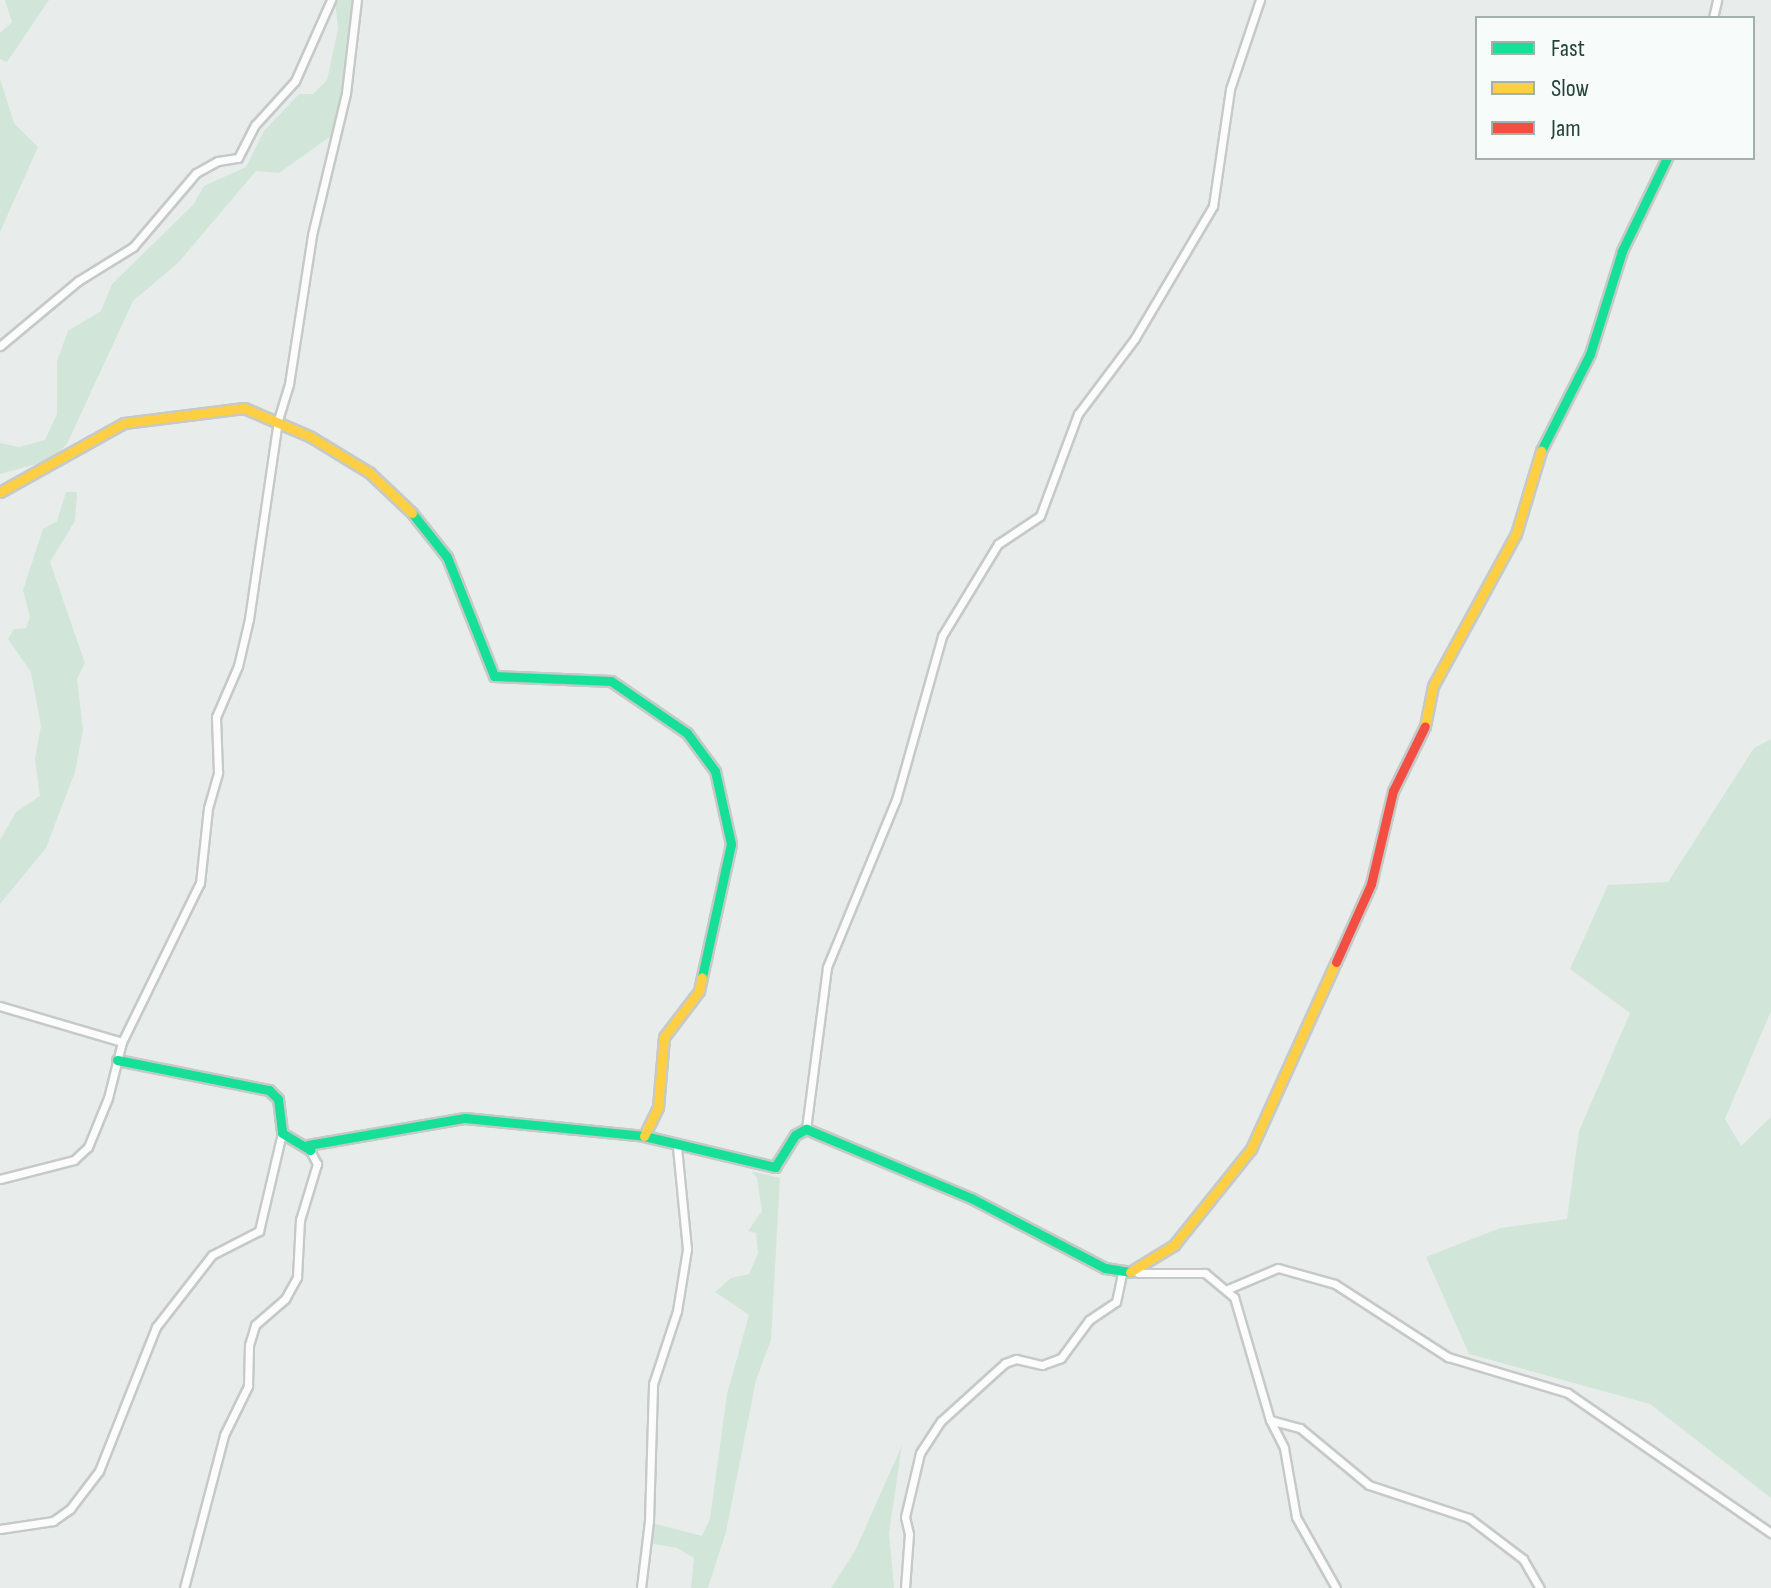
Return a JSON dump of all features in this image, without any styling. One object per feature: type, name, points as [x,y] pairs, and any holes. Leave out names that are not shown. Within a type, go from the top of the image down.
[{"type":"street","points":[[0,346],[78,281],[133,247],[196,173],[218,161],[238,158],[255,125],[295,81],[331,0]]},
{"type":"street","points":[[0,1179],[74,1160],[88,1147],[122,1042],[200,883],[208,808],[218,772],[216,717],[238,666],[249,619],[278,420],[289,384],[312,235],[346,93],[357,0]]},
{"type":"street","points":[[806,1129],[827,967],[896,800],[942,636],[998,544],[1040,516],[1078,414],[1135,338],[1213,206],[1230,89],[1260,0]]},
{"type":"street","points":[[1135,1273],[1174,1245],[1218,1196],[1251,1149],[1371,884],[1393,791],[1425,728],[1433,686],[1516,534],[1536,462],[1590,354],[1622,251],[1666,160]]},
{"type":"street","points":[[0,492],[124,423],[244,408],[278,420],[370,473],[426,526],[447,557],[494,676],[611,681],[687,733],[715,771],[731,844],[699,991],[664,1037],[658,1107],[644,1136]]},
{"type":"street","points":[[0,1006],[122,1042]]},
{"type":"street","points":[[0,1529],[53,1521],[70,1509],[99,1471],[156,1327],[212,1255],[259,1231],[282,1133],[278,1099],[269,1090],[117,1060]]},
{"type":"street","points":[[308,1145],[465,1118],[644,1136],[677,1147],[775,1167],[795,1135],[806,1129]]},
{"type":"street","points":[[806,1129],[971,1198],[1105,1268],[1135,1273],[1190,1269],[1228,1289],[1240,1311],[1270,1420],[1284,1448],[1296,1517],[1336,1588]]},
{"type":"street","points":[[282,1133],[310,1150],[308,1145]]},
{"type":"street","points":[[184,1588],[224,1435],[248,1386],[249,1345],[255,1325],[285,1299],[297,1277],[300,1220],[317,1164],[308,1145]]},
{"type":"street","points":[[641,1588],[649,1521],[653,1384],[677,1311],[687,1249],[677,1147]]},
{"type":"street","points":[[1228,1289],[1278,1268],[1335,1284],[1448,1357],[1568,1393],[1771,1533]]},
{"type":"street","points":[[905,1588],[909,1534],[905,1517],[920,1453],[941,1421],[1005,1363],[1016,1359],[1042,1365],[1061,1358],[1089,1320],[1116,1302],[1123,1270]]},
{"type":"street","points":[[1270,1420],[1300,1428],[1327,1445],[1369,1485],[1469,1518],[1523,1559],[1540,1588]]},
{"type":"green space","points":[[5,0],[49,0],[7,62],[0,59],[0,33],[12,22]]},
{"type":"green space","points":[[335,0],[358,0],[345,126],[279,173],[256,171],[178,263],[133,301],[67,444],[51,460],[0,474],[0,443],[19,447],[45,440],[57,414],[57,361],[68,331],[101,311],[112,284],[193,205],[204,186],[246,167],[264,131],[299,94],[313,94],[327,80],[338,29]]},
{"type":"green space","points":[[0,79],[14,123],[38,147],[0,232]]},
{"type":"green space","points":[[66,492],[77,492],[75,521],[50,562],[85,663],[77,679],[83,730],[75,772],[46,848],[0,904],[0,840],[16,812],[40,796],[35,759],[41,726],[31,672],[8,639],[14,629],[26,628],[30,617],[23,590],[43,529],[57,521]]},
{"type":"green space","points":[[1771,739],[1771,1011],[1725,1119],[1741,1146],[1771,1117],[1771,1498],[1650,1404],[1469,1354],[1426,1257],[1500,1228],[1567,1219],[1579,1131],[1630,1013],[1570,969],[1608,885],[1668,882],[1754,748]]},
{"type":"green space","points":[[751,1171],[780,1178],[771,1340],[756,1380],[726,1532],[708,1588],[691,1588],[694,1558],[677,1548],[649,1543],[652,1523],[702,1536],[710,1519],[727,1394],[749,1315],[715,1292],[731,1278],[749,1274],[758,1253],[756,1233],[748,1231],[762,1211],[757,1178]]},
{"type":"green space","points":[[902,1445],[889,1533],[894,1588],[831,1588],[855,1551]]},
{"type":"traffic: fast","points":[[1541,451],[1590,354],[1622,251],[1666,160]]},
{"type":"traffic: fast","points":[[412,513],[447,557],[494,676],[611,681],[687,733],[715,771],[731,844],[702,977]]},
{"type":"traffic: fast","points":[[117,1060],[269,1090],[278,1099],[282,1133],[310,1150],[308,1145],[465,1118],[644,1136],[775,1167],[795,1135],[806,1129],[971,1198],[1105,1268],[1130,1272]]},
{"type":"traffic: slow","points":[[0,492],[124,423],[244,408],[311,437],[370,473],[412,513]]},
{"type":"traffic: slow","points":[[1425,726],[1433,686],[1516,534],[1541,451]]},
{"type":"traffic: slow","points":[[1130,1272],[1174,1245],[1251,1149],[1336,962]]},
{"type":"traffic: slow","points":[[644,1136],[658,1107],[664,1037],[699,991],[702,977]]},
{"type":"traffic: jam","points":[[1336,962],[1371,884],[1393,791],[1425,726]]}]
